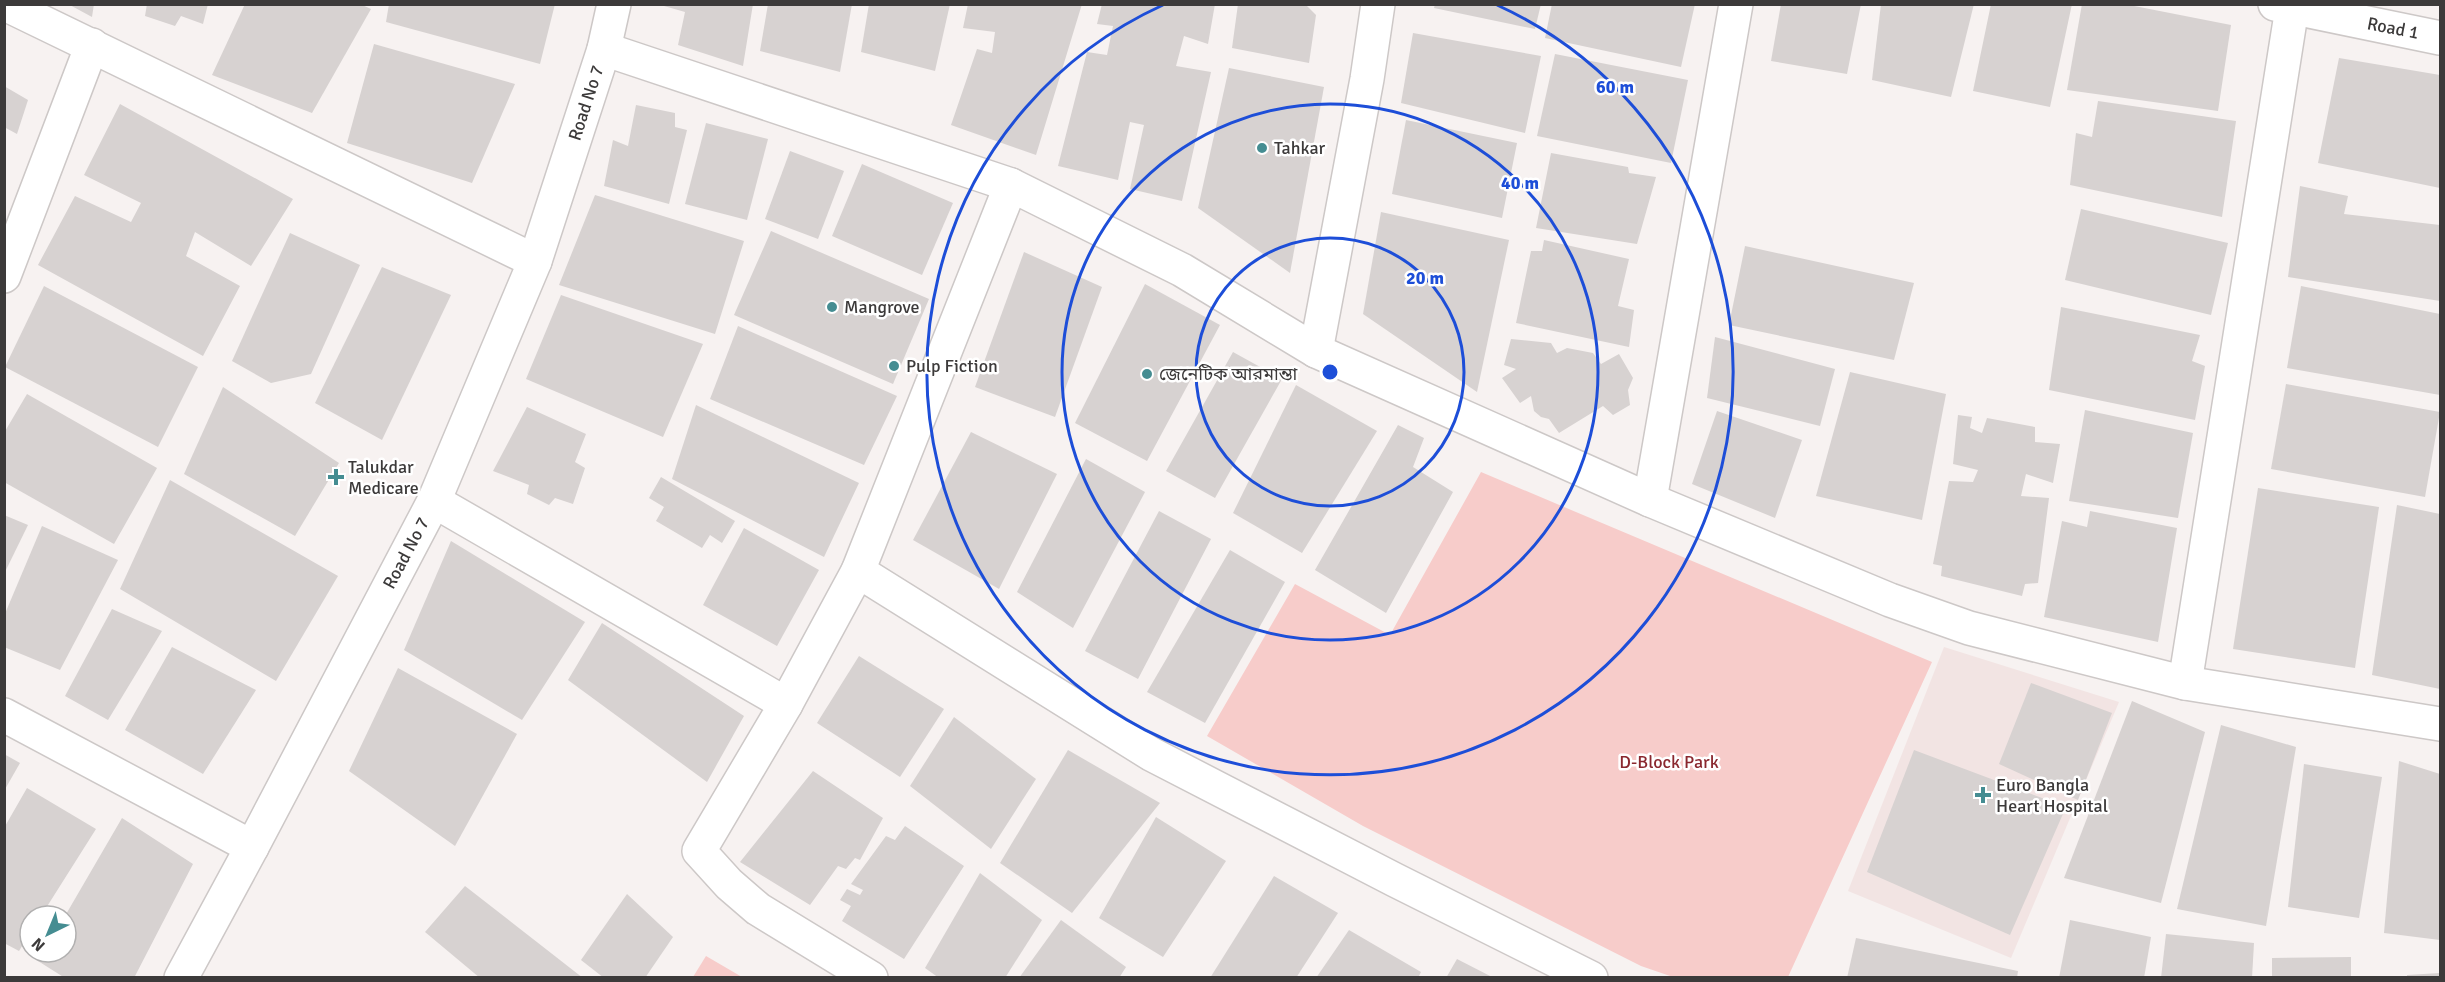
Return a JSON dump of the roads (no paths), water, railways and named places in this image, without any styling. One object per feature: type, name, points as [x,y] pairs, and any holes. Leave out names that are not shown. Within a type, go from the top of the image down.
[{"type":"street","points":[[5,4],[536,261]]},
{"type":"street","name":"Road No 7","points":[[181,978],[434,501],[536,261],[604,49],[614,4]]},
{"type":"street","points":[[1316,351],[1367,79],[1378,4]]},
{"type":"street","points":[[1650,500],[1736,4]]},
{"type":"street","points":[[2185,683],[2284,6]]},
{"type":"street","name":"Road 1","points":[[2284,6],[2440,38]]},
{"type":"street","points":[[4,276],[92,45]]},
{"type":"street","points":[[604,49],[1011,185],[1182,270],[1316,351],[1650,500],[1890,600],[1969,628],[2185,683],[2440,724]]},
{"type":"street","points":[[871,978],[758,909],[729,884],[699,851],[786,704],[858,570],[1011,185]]},
{"type":"street","points":[[434,501],[786,704]]},
{"type":"street","points":[[858,570],[1151,754],[1591,978]]},
{"type":"street","points":[[4,715],[252,847]]},
{"type":"place","name":"Tahkar","points":[[1262,148]]},
{"type":"place","name":"Mangrove","points":[[832,307]]},
{"type":"place","name":"Pulp Fiction","points":[[894,366]]},
{"type":"place","name":"জেনেটিক আরমান্তা","points":[[1147,374]]},
{"type":"place","name":"Talukdar Medicare","points":[[336,477]]},
{"type":"place","name":"Euro Bangla Heart Hospital","points":[[1983,795]]},
{"type":"park label","name":"D-Block Park","points":[[1669,762]]}]
